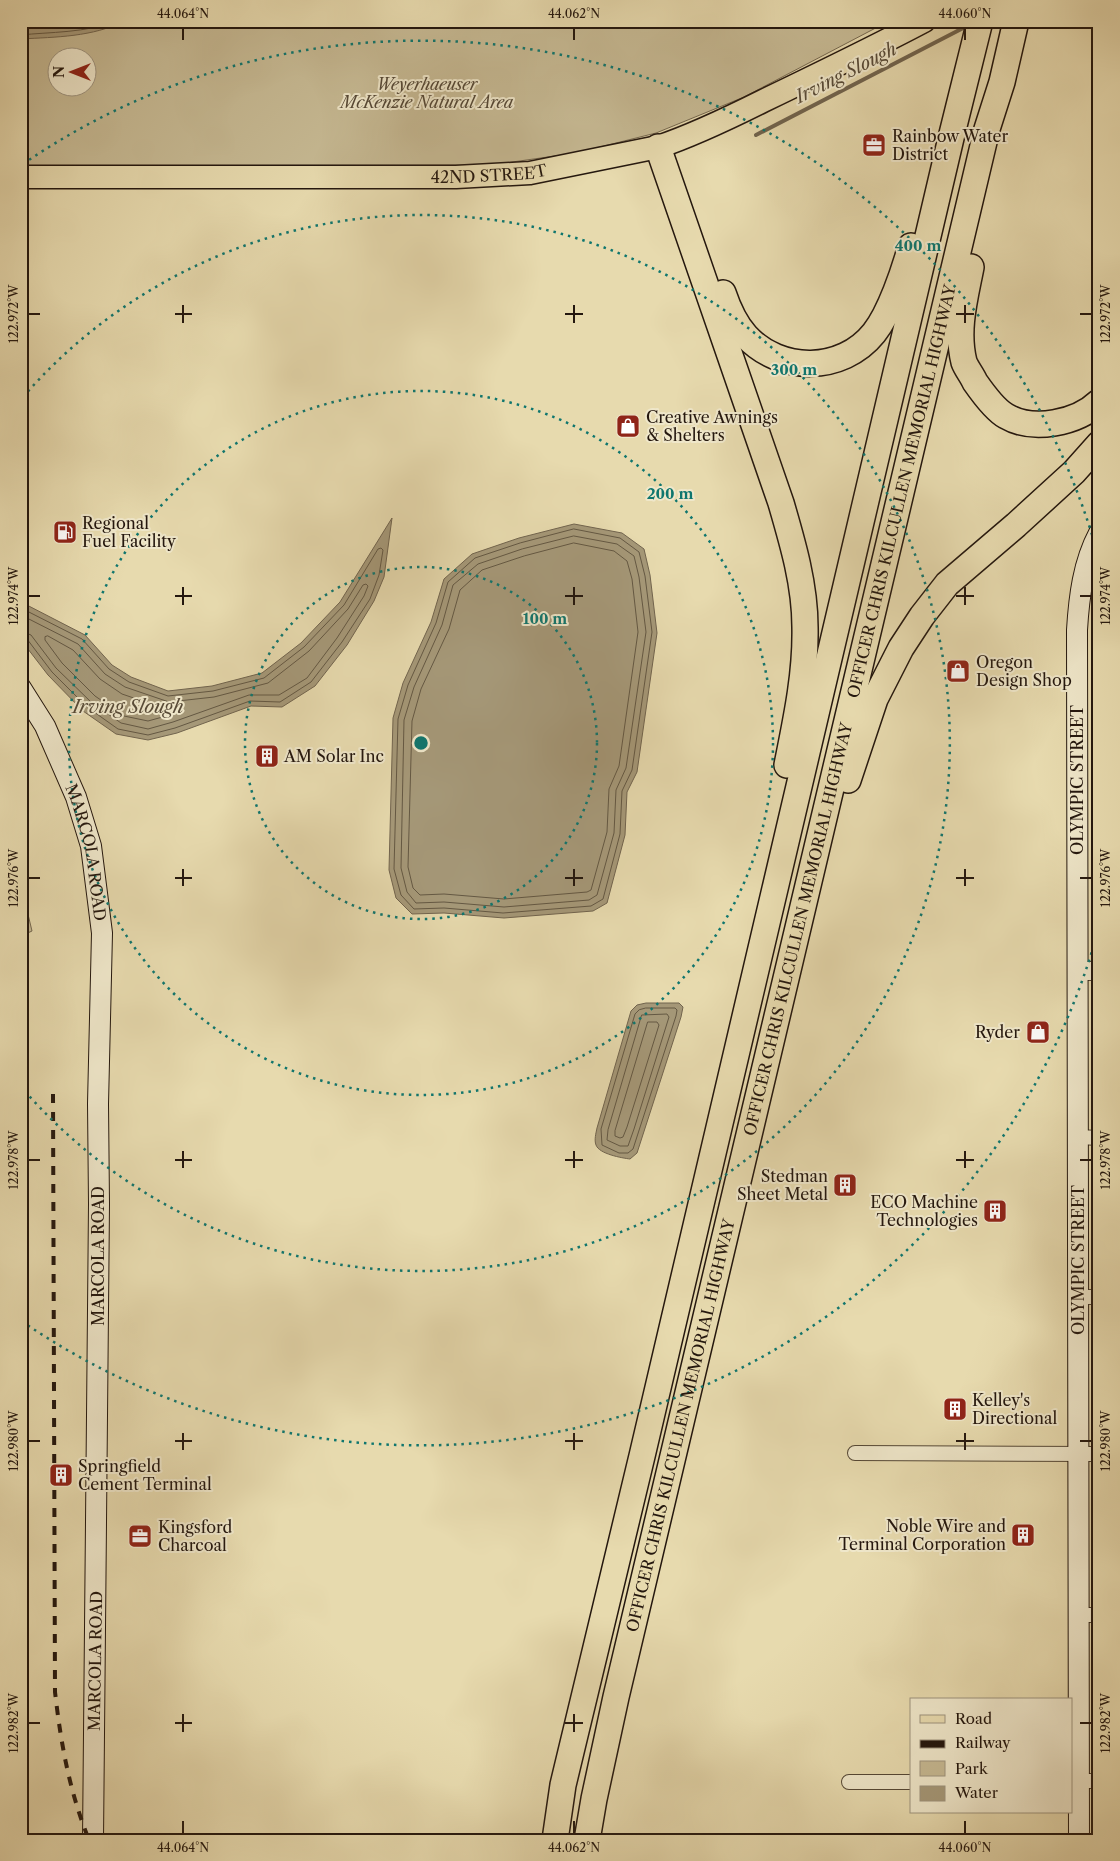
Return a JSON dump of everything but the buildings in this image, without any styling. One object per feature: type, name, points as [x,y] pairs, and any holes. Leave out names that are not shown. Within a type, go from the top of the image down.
[{"type":"highway","name":"OFFICER CHRIS KILCULLEN MEMORIAL HIGHWAY","points":[[555,1840],[563,1784],[980,21]]},
{"type":"highway","name":"OFFICER CHRIS KILCULLEN MEMORIAL HIGHWAY","points":[[588,1840],[594,1799],[616,1697],[986,129],[1002,82],[1014,32]]},
{"type":"highway","points":[[1002,82],[998,132],[963,308],[960,335],[964,363],[981,391],[1005,415],[1024,423],[1048,424],[1080,415],[1099,402]]},
{"type":"highway","points":[[665,145],[695,215],[731,314],[746,336],[764,351],[780,359],[797,363],[816,364],[843,356],[856,349],[874,333],[889,306],[909,254],[930,184],[951,138]]},
{"type":"highway","points":[[665,145],[781,503],[794,548],[802,589],[805,628],[802,674],[754,978]]},
{"type":"highway","points":[[795,940],[874,699],[900,648],[947,584],[1024,519],[1074,472],[1099,444]]},
{"type":"main road","name":"42ND STREET","points":[[21,177],[475,176],[530,173],[665,145],[712,126],[844,63],[924,21]]},
{"type":"main road","name":"OLYMPIC STREET","points":[[1079,1840],[1083,1781],[1078,1615],[1078,622],[1082,581],[1089,556],[1099,533]]},
{"type":"main road","name":"MARCOLA ROAD","points":[[21,688],[45,726],[76,796],[91,846],[102,933],[98,1104],[99,1204],[93,1840]]},
{"type":"street","points":[[1078,971],[1099,971]]},
{"type":"street","points":[[1078,1137],[1099,1138]]},
{"type":"street","points":[[1078,1297],[1099,1297]]},
{"type":"street","points":[[855,1453],[1099,1454]]},
{"type":"street","points":[[1078,1615],[1099,1616]]},
{"type":"street","points":[[849,1782],[910,1782]]},
{"type":"green space","name":"Weyerhaeuser McKenzie Natural Area","points":[[21,21],[889,21],[744,97],[656,133],[576,153],[491,165],[21,166]]},
{"type":"green space","points":[[21,885],[32,931],[21,936]]},
{"type":"water","points":[[21,21],[124,21],[87,33],[61,37],[21,39]]},
{"type":"water","name":"Irving Slough","points":[[392,518],[384,577],[374,601],[347,645],[315,686],[282,707],[251,706],[177,733],[148,740],[116,734],[83,711],[48,675],[21,640],[21,602],[85,635],[112,665],[131,677],[168,691],[212,686],[262,673],[301,643],[340,602]]},
{"type":"water","points":[[574,524],[622,533],[644,549],[650,575],[657,633],[637,772],[627,792],[625,835],[607,903],[593,911],[504,918],[444,913],[412,914],[396,898],[389,870],[393,718],[403,683],[431,622],[444,579],[472,554],[519,538]]},
{"type":"water","points":[[646,1003],[679,1003],[683,1007],[637,1153],[630,1159],[622,1158],[601,1151],[596,1145],[595,1136],[631,1011],[637,1005]]},
{"type":"waterway","name":"Irving Slough","points":[[756,135],[969,25]]},
{"type":"railway","points":[[53,1094],[55,1692],[67,1767],[76,1803],[89,1840]]},
{"type":"place","name":"Rainbow Water District","points":[[874,145]]},
{"type":"place","name":"Creative Awnings & Shelters","points":[[628,426]]},
{"type":"place","name":"Regional Fuel Facility","points":[[65,532]]},
{"type":"place","name":"Oregon Design Shop","points":[[958,671]]},
{"type":"place","name":"AM Solar Inc","points":[[267,756]]},
{"type":"place","name":"Ryder","points":[[1038,1032]]},
{"type":"place","name":"Stedman Sheet Metal","points":[[845,1185]]},
{"type":"place","name":"ECO Machine Technologies","points":[[995,1211]]},
{"type":"place","name":"Kelley's Directional","points":[[955,1409]]},
{"type":"place","name":"Springfield Cement Terminal","points":[[61,1475]]},
{"type":"place","name":"Noble Wire and Terminal Corporation","points":[[1023,1535]]},
{"type":"place","name":"Kingsford Charcoal","points":[[140,1536]]}]
